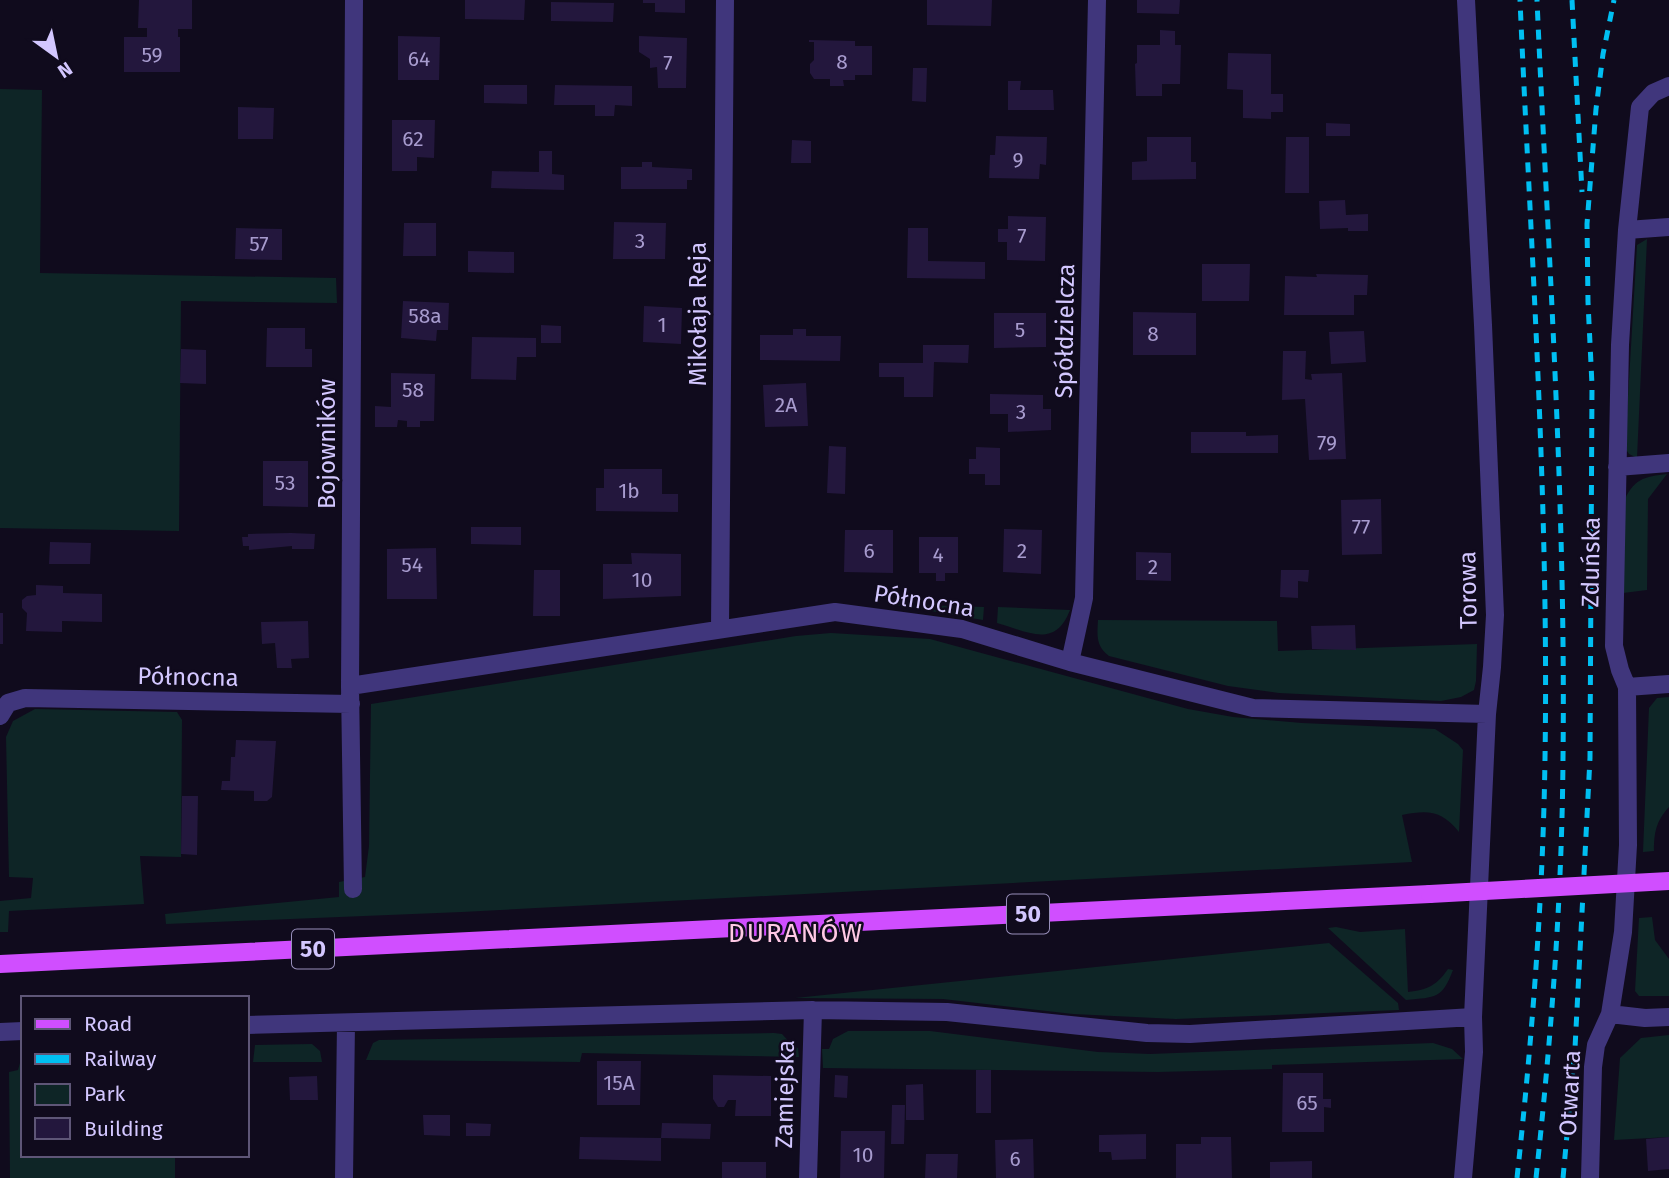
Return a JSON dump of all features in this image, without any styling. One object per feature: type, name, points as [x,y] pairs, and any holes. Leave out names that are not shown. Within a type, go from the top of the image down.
[{"type":"main road","name":"50","points":[[0,964],[1669,881]]},
{"type":"street","name":"Bojowników","points":[[353,889],[350,686],[354,0]]},
{"type":"street","name":"Mikołaja Reja","points":[[720,628],[725,0]]},
{"type":"street","name":"Spółdzielcza","points":[[1070,662],[1084,598],[1097,0]]},
{"type":"street","name":"Torowa","points":[[1463,1178],[1474,1052],[1473,1017],[1487,714],[1493,667],[1495,615],[1466,0]]},
{"type":"street","name":"Zduńska","points":[[1610,1014],[1623,932],[1628,845],[1627,687],[1614,646],[1619,382],[1627,230],[1640,107],[1653,93],[1669,86]]},
{"type":"street","points":[[1627,230],[1669,227]]},
{"type":"street","points":[[1617,467],[1669,463]]},
{"type":"street","name":"Północna","points":[[350,686],[835,612],[962,629],[1070,662],[1253,708],[1487,714]]},
{"type":"street","points":[[1627,687],[1669,684]]},
{"type":"street","name":"Północna","points":[[0,716],[8,703],[24,698],[351,704]]},
{"type":"street","points":[[248,1025],[813,1010],[947,1012],[1136,1032],[1190,1034],[1473,1017]]},
{"type":"street","name":"Zamiejska","points":[[808,1178],[813,1010]]},
{"type":"street","points":[[1610,1014],[1645,1018],[1669,1017]]},
{"type":"street","name":"Otwarta","points":[[1590,1178],[1593,1067],[1596,1045],[1610,1014]]},
{"type":"street","points":[[344,1178],[346,1023]]},
{"type":"street","points":[[0,1032],[21,1031]]},
{"type":"green space","points":[[0,89],[42,90],[40,273],[336,278],[337,303],[181,301],[179,531],[0,528]]},
{"type":"green space","points":[[1647,239],[1637,458],[1625,448],[1637,245]]},
{"type":"green space","points":[[1667,474],[1648,499],[1647,590],[1623,593],[1624,502],[1640,480]]},
{"type":"green space","points":[[890,604],[984,607],[983,620]]},
{"type":"green space","points":[[998,607],[1070,610],[1057,630],[1040,634],[997,623]]},
{"type":"green space","points":[[1098,620],[1277,621],[1278,651],[1477,644],[1476,681],[1474,690],[1461,697],[1441,701],[1279,693],[1228,686],[1109,656],[1098,640]]},
{"type":"green space","points":[[831,633],[930,639],[1188,709],[1233,717],[1435,729],[1463,750],[1459,832],[1446,819],[1434,813],[1402,815],[1412,862],[462,912],[166,924],[165,914],[339,897],[339,882],[365,877],[369,846],[371,704],[796,636]]},
{"type":"green space","points":[[1669,697],[1669,807],[1657,828],[1654,851],[1643,852],[1649,708],[1657,698]]},
{"type":"green space","points":[[35,709],[177,712],[182,720],[181,857],[140,856],[144,904],[9,911],[8,932],[0,932],[0,901],[31,898],[33,878],[9,877],[6,737],[13,721]]},
{"type":"green space","points":[[1652,917],[1655,940],[1669,959],[1669,996],[1639,996],[1635,991],[1639,918]]},
{"type":"green space","points":[[1328,928],[1360,932],[1405,929],[1408,992],[1431,986],[1448,969],[1453,970],[1445,987],[1437,995],[1406,1000]]},
{"type":"green space","points":[[1329,943],[1398,1003],[1399,1010],[1176,1019],[1073,1014],[943,999],[795,998]]},
{"type":"green space","points":[[848,1031],[930,1031],[1098,1052],[1150,1054],[1433,1043],[1452,1049],[1463,1059],[1272,1065],[1272,1069],[1158,1072],[823,1068],[822,1049],[829,1049],[833,1039]]},
{"type":"green space","points":[[782,1034],[798,1048],[799,1057],[582,1053],[580,1062],[366,1060],[373,1043],[379,1040]]},
{"type":"green space","points":[[1669,1035],[1669,1137],[1614,1140],[1620,1058],[1641,1038]]},
{"type":"green space","points":[[312,1044],[320,1051],[322,1062],[253,1062],[255,1045]]},
{"type":"green space","points":[[21,1059],[21,1157],[175,1157],[175,1178],[10,1178],[9,1072],[18,1070]]},
{"type":"building","points":[[139,0],[192,0],[192,29],[178,29],[180,72],[124,72],[124,37],[147,37],[147,28],[138,28]]},
{"type":"building","points":[[465,0],[525,0],[524,20],[465,19]]},
{"type":"building","points":[[643,0],[685,0],[685,13],[655,12],[655,3],[643,3]]},
{"type":"building","points":[[927,0],[992,0],[991,26],[927,25]]},
{"type":"building","points":[[1137,0],[1180,0],[1179,14],[1137,13]]},
{"type":"building","points":[[551,2],[614,3],[613,22],[551,21]]},
{"type":"building","points":[[1160,30],[1175,31],[1175,45],[1181,45],[1180,84],[1162,84],[1162,96],[1136,96],[1137,45],[1160,45]]},
{"type":"building","points":[[398,36],[440,37],[439,80],[398,80]]},
{"type":"building","points":[[639,36],[687,38],[686,88],[658,88],[657,67],[650,68],[650,59],[639,52]]},
{"type":"building","points":[[809,40],[855,41],[855,46],[872,46],[872,75],[855,75],[855,80],[843,80],[844,86],[830,86],[830,79],[814,79],[810,73],[810,64],[814,60],[814,42]]},
{"type":"building","points":[[1228,53],[1271,54],[1271,94],[1283,94],[1283,112],[1271,112],[1271,119],[1243,118],[1243,90],[1227,89]]},
{"type":"building","points":[[913,68],[927,68],[926,102],[912,101]]},
{"type":"building","points":[[1008,81],[1021,81],[1020,90],[1053,90],[1054,110],[1008,110]]},
{"type":"building","points":[[484,85],[527,85],[527,104],[484,103]]},
{"type":"building","points":[[555,85],[632,86],[632,106],[615,105],[614,116],[595,116],[595,105],[554,105]]},
{"type":"building","points":[[238,107],[274,108],[273,139],[238,139]]},
{"type":"building","points":[[392,120],[435,120],[434,158],[417,157],[417,171],[392,171]]},
{"type":"building","points":[[1326,123],[1350,124],[1350,136],[1326,136]]},
{"type":"building","points":[[996,136],[1047,137],[1046,165],[1040,164],[1039,179],[989,178],[990,155],[995,155]]},
{"type":"building","points":[[1147,137],[1191,137],[1191,162],[1196,162],[1196,179],[1132,180],[1132,162],[1147,161]]},
{"type":"building","points":[[1286,137],[1309,137],[1309,193],[1285,193]]},
{"type":"building","points":[[792,140],[811,141],[811,163],[791,163]]},
{"type":"building","points":[[539,151],[552,151],[552,174],[564,175],[564,190],[491,188],[492,171],[539,172]]},
{"type":"building","points":[[642,162],[652,162],[652,167],[692,169],[692,180],[687,180],[687,189],[621,189],[621,167],[642,167]]},
{"type":"building","points":[[1345,200],[1346,215],[1368,214],[1368,231],[1348,231],[1348,228],[1320,229],[1319,201]]},
{"type":"building","points":[[1008,216],[1046,217],[1045,261],[1007,260],[1007,242],[998,242],[998,229],[1008,229]]},
{"type":"building","points":[[614,222],[666,223],[665,259],[613,259]]},
{"type":"building","points":[[404,223],[436,223],[436,256],[403,256]]},
{"type":"building","points":[[236,228],[282,229],[282,260],[235,259]]},
{"type":"building","points":[[908,228],[928,228],[928,261],[985,262],[985,279],[907,278]]},
{"type":"building","points":[[468,251],[514,252],[514,273],[468,272]]},
{"type":"building","points":[[1202,264],[1250,264],[1249,301],[1202,301]]},
{"type":"building","points":[[1316,274],[1368,275],[1367,295],[1354,295],[1354,315],[1284,315],[1285,276],[1317,277]]},
{"type":"building","points":[[403,301],[449,303],[448,330],[437,330],[436,341],[401,338]]},
{"type":"building","points":[[644,306],[682,308],[681,344],[643,342]]},
{"type":"building","points":[[1133,312],[1196,313],[1196,355],[1133,355]]},
{"type":"building","points":[[994,313],[1046,313],[1046,347],[994,348]]},
{"type":"building","points":[[541,325],[561,326],[561,343],[541,343]]},
{"type":"building","points":[[267,328],[305,328],[305,349],[312,349],[312,367],[266,367]]},
{"type":"building","points":[[793,329],[806,329],[806,336],[841,336],[840,361],[760,360],[760,335],[793,335]]},
{"type":"building","points":[[1364,331],[1366,362],[1331,364],[1329,332]]},
{"type":"building","points":[[472,337],[536,338],[536,357],[517,357],[516,380],[471,379]]},
{"type":"building","points":[[923,345],[969,345],[968,363],[934,362],[933,397],[904,397],[904,377],[879,377],[879,363],[923,363]]},
{"type":"building","points":[[181,349],[206,350],[206,384],[180,383]]},
{"type":"building","points":[[1283,351],[1306,351],[1305,379],[1312,380],[1311,374],[1342,373],[1346,459],[1309,460],[1305,399],[1282,400]]},
{"type":"building","points":[[391,373],[435,374],[434,421],[420,421],[420,427],[407,427],[407,421],[398,420],[397,427],[375,427],[375,406],[391,407]]},
{"type":"building","points":[[806,383],[808,426],[765,427],[763,385]]},
{"type":"building","points":[[990,394],[1043,395],[1043,409],[1051,409],[1051,430],[1008,432],[1008,414],[990,414]]},
{"type":"building","points":[[1191,432],[1246,432],[1246,436],[1278,435],[1278,453],[1191,453]]},
{"type":"building","points":[[829,446],[846,447],[845,494],[827,493]]},
{"type":"building","points":[[976,447],[1000,448],[1000,485],[985,485],[985,474],[969,474],[969,459],[976,459]]},
{"type":"building","points":[[263,461],[308,461],[308,507],[263,506]]},
{"type":"building","points":[[604,469],[662,469],[662,494],[678,494],[678,512],[596,511],[596,488],[604,488]]},
{"type":"building","points":[[1381,499],[1382,554],[1342,555],[1341,500]]},
{"type":"building","points":[[471,527],[521,527],[521,545],[471,544]]},
{"type":"building","points":[[1004,529],[1042,530],[1041,574],[1003,572]]},
{"type":"building","points":[[845,530],[893,530],[893,573],[844,572]]},
{"type":"building","points":[[248,534],[315,534],[314,549],[292,549],[292,546],[249,550],[249,546],[243,546],[242,537],[248,537]]},
{"type":"building","points":[[919,537],[958,537],[958,573],[945,573],[945,581],[936,581],[936,573],[919,573]]},
{"type":"building","points":[[50,542],[91,543],[90,564],[49,564]]},
{"type":"building","points":[[436,548],[437,599],[387,599],[387,549]]},
{"type":"building","points":[[1136,552],[1171,553],[1171,581],[1136,580]]},
{"type":"building","points":[[631,553],[681,554],[681,596],[603,599],[603,564],[632,564]]},
{"type":"building","points":[[534,570],[560,570],[560,616],[533,616]]},
{"type":"building","points":[[1281,570],[1309,570],[1308,582],[1298,581],[1298,598],[1280,597]]},
{"type":"building","points":[[36,585],[63,586],[63,593],[102,594],[102,622],[62,621],[62,632],[26,631],[27,613],[22,608],[22,600],[36,595]]},
{"type":"building","points":[[0,613],[3,613],[3,644],[0,644]]},
{"type":"building","points":[[308,621],[309,658],[291,659],[292,668],[277,668],[275,643],[262,644],[261,622]]},
{"type":"building","points":[[1355,625],[1356,650],[1312,649],[1311,626]]},
{"type":"building","points":[[236,740],[276,741],[272,797],[267,801],[254,801],[254,791],[221,790],[222,781],[230,781],[231,757],[235,757]]},
{"type":"building","points":[[182,796],[198,796],[197,855],[181,854]]},
{"type":"building","points":[[597,1061],[641,1061],[640,1105],[597,1105]]},
{"type":"building","points":[[976,1070],[991,1070],[991,1113],[976,1113]]},
{"type":"building","points":[[1283,1073],[1323,1073],[1323,1099],[1331,1099],[1331,1108],[1324,1107],[1324,1132],[1282,1132]]},
{"type":"building","points":[[713,1075],[771,1076],[771,1116],[735,1116],[736,1100],[728,1100],[724,1107],[718,1107],[713,1099]]},
{"type":"building","points":[[835,1075],[848,1076],[847,1098],[834,1097]]},
{"type":"building","points":[[317,1076],[318,1100],[290,1100],[289,1077]]},
{"type":"building","points":[[923,1084],[924,1120],[906,1120],[906,1085]]},
{"type":"building","points":[[892,1105],[905,1105],[904,1144],[891,1144]]},
{"type":"building","points":[[423,1115],[450,1115],[450,1136],[424,1135]]},
{"type":"building","points":[[466,1123],[491,1124],[490,1136],[466,1136]]},
{"type":"building","points":[[662,1123],[711,1124],[710,1139],[661,1138]]},
{"type":"building","points":[[841,1131],[885,1131],[884,1178],[840,1178]]},
{"type":"building","points":[[1146,1134],[1146,1159],[1112,1160],[1111,1152],[1099,1152],[1099,1135]]},
{"type":"building","points":[[580,1137],[661,1138],[661,1161],[579,1159]]},
{"type":"building","points":[[1201,1137],[1231,1137],[1232,1178],[1176,1178],[1176,1144],[1201,1144]]},
{"type":"building","points":[[1669,1137],[1669,1169],[1648,1171],[1646,1139]]},
{"type":"building","points":[[1033,1139],[1034,1178],[996,1178],[995,1140]]},
{"type":"building","points":[[926,1154],[958,1154],[957,1178],[925,1178]]},
{"type":"building","points":[[1312,1161],[1312,1178],[1270,1178],[1270,1162]]},
{"type":"building","points":[[722,1162],[766,1162],[766,1178],[722,1178]]},
{"type":"railway","points":[[1517,1178],[1539,916],[1546,663],[1538,379],[1520,0]]},
{"type":"railway","points":[[1536,1178],[1558,916],[1563,663],[1555,379],[1537,0]]},
{"type":"railway","points":[[1572,0],[1582,192]]},
{"type":"railway","points":[[1563,1178],[1575,1048],[1590,758],[1592,385],[1587,224],[1596,109],[1614,0]]},
{"type":"district","name":"DURANÓW","points":[[796,933]]}]
